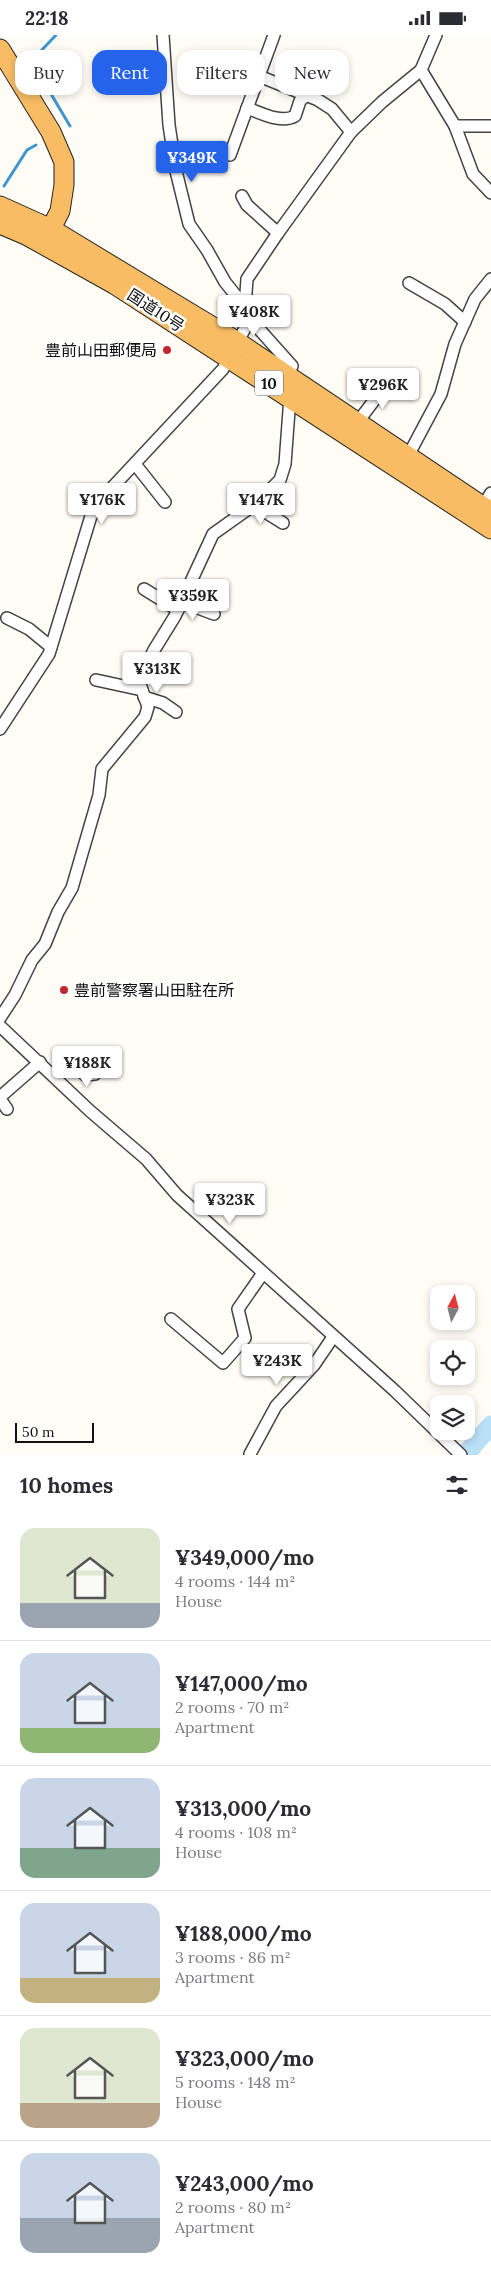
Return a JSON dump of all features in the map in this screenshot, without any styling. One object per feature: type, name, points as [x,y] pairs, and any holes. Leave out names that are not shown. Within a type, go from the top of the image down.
[{"type":"highway","points":[[0,49],[51,132],[64,162],[63,197],[60,211],[47,237]]},
{"type":"highway","name":"国道10号","points":[[0,206],[47,237],[232,349],[287,376],[485,507],[491,529]]},
{"type":"highway","name":"国道10号","points":[[0,224],[47,237]]},
{"type":"highway","name":"国道10号","points":[[232,349],[290,397],[485,507]]},
{"type":"street","points":[[0,1018],[15,995],[32,960],[45,944],[58,912],[72,889],[99,795],[102,769],[145,717],[148,707],[138,681],[180,606],[213,534],[254,505],[280,480],[285,464],[290,397],[287,376],[292,366],[250,319],[245,307],[225,282],[207,250],[189,224],[176,171],[170,134],[163,35]]},
{"type":"street","points":[[265,61],[274,35]]},
{"type":"street","points":[[245,307],[247,279],[278,233],[351,132],[382,102],[421,70],[436,35]]},
{"type":"street","points":[[421,70],[455,126],[473,175],[491,193]]},
{"type":"street","points":[[230,155],[253,95]]},
{"type":"street","points":[[248,108],[279,119],[290,119],[295,117],[300,101],[306,95],[332,109],[351,132]]},
{"type":"street","points":[[455,126],[491,126]]},
{"type":"street","points":[[242,196],[246,205],[278,233]]},
{"type":"street","points":[[408,457],[441,394],[454,344],[475,299],[491,279]]},
{"type":"street","points":[[409,283],[445,304],[465,322]]},
{"type":"street","points":[[0,729],[49,654],[91,516],[108,492],[224,369],[232,349],[250,319]]},
{"type":"street","points":[[357,423],[388,382]]},
{"type":"street","points":[[135,464],[165,502]]},
{"type":"street","points":[[254,505],[283,523]]},
{"type":"street","points":[[144,589],[180,606],[214,615]]},
{"type":"street","points":[[7,618],[29,629],[51,647]]},
{"type":"street","points":[[96,680],[143,694],[163,703],[176,712]]},
{"type":"street","points":[[0,1026],[146,1159],[177,1195],[395,1391],[461,1455]]},
{"type":"street","points":[[55,1077],[72,1061],[85,1075],[95,1074],[101,1068]]},
{"type":"street","points":[[2,1101],[40,1062]]},
{"type":"street","points":[[171,1319],[223,1363],[245,1338],[238,1309],[263,1273]]},
{"type":"street","points":[[250,1454],[276,1406],[314,1365],[333,1337]]},
{"type":"waterway","points":[[56,35],[39,53],[35,67],[70,126]]},
{"type":"waterway","points":[[4,186],[27,150],[36,145]]},
{"type":"waterway","points":[[465,1455],[491,1425]]},
{"type":"place","name":"豊前山田郵便局","points":[[167,350]]},
{"type":"place","name":"豊前警察署山田駐在所","points":[[64,990]]}]
